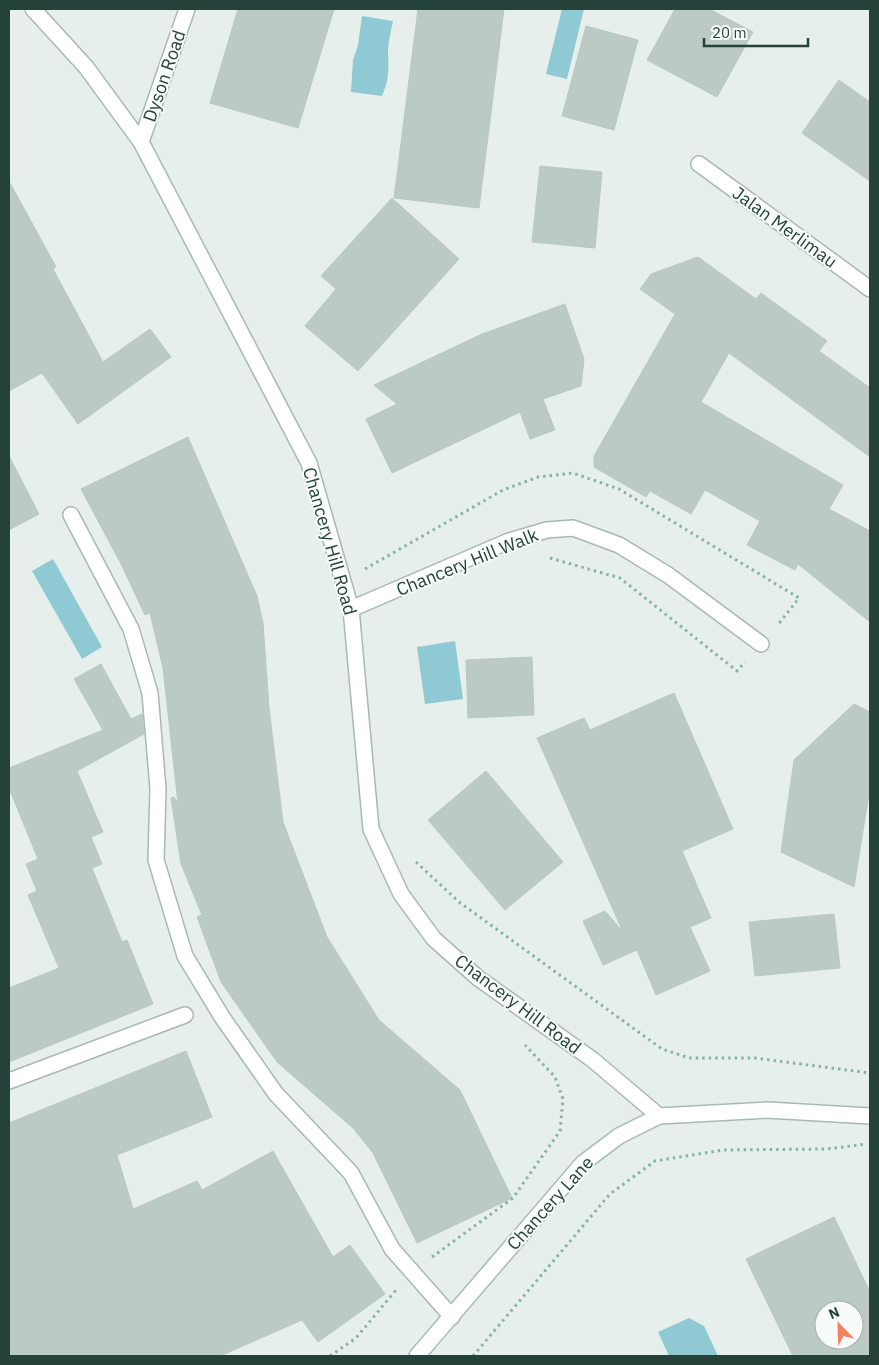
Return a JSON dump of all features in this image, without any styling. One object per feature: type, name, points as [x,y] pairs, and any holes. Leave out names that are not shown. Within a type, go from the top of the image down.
[{"type":"street","name":"Chancery Hill Road","points":[[33,9],[86,67],[141,142],[309,463],[352,609],[372,829],[401,894],[434,939],[478,978],[593,1060],[658,1116]]},
{"type":"street","name":"Dyson Road","points":[[141,142],[187,9]]},
{"type":"street","name":"Jalan Merlimau","points":[[699,164],[870,290]]},
{"type":"street","points":[[70,515],[131,629],[150,693],[158,789],[156,860],[185,956],[222,1017],[276,1094],[351,1174],[392,1249],[452,1317]]},
{"type":"street","name":"Chancery Hill Walk","points":[[352,609],[509,541],[547,530],[573,528],[627,550],[668,575],[761,644]]},
{"type":"street","points":[[9,1081],[185,1015]]},
{"type":"street","name":"Chancery Lane","points":[[417,1356],[583,1163],[638,1124],[658,1116],[767,1110],[870,1116]]},
{"type":"path","points":[[544,558],[552,557],[620,578],[737,671],[761,644]]},
{"type":"path","points":[[662,1049],[689,1058],[755,1058],[870,1073]]},
{"type":"path","points":[[330,1356],[356,1338],[412,1271],[513,1198],[560,1131]]},
{"type":"path","points":[[473,1356],[610,1194],[655,1161],[723,1150],[827,1149],[870,1143]]},
{"type":"water","points":[[562,9],[584,9],[567,79],[546,74]]},
{"type":"water","points":[[362,16],[393,21],[388,45],[388,74],[382,96],[351,92],[353,60],[358,45]]},
{"type":"water","points":[[53,559],[102,647],[82,659],[32,571]]},
{"type":"water","points":[[455,641],[463,699],[425,704],[417,647]]},
{"type":"water","points":[[689,1318],[704,1326],[718,1356],[669,1356],[658,1332]]},
{"type":"building","points":[[238,9],[334,9],[298,128],[210,103]]},
{"type":"building","points":[[418,9],[504,9],[479,208],[394,198]]},
{"type":"building","points":[[675,9],[709,9],[753,32],[717,97],[647,60]]},
{"type":"building","points":[[586,26],[638,40],[614,130],[562,116]]},
{"type":"building","points":[[839,80],[870,102],[870,181],[802,133]]},
{"type":"building","points":[[540,166],[602,172],[595,248],[532,242]]},
{"type":"building","points":[[9,181],[56,267],[53,269],[103,362],[150,329],[171,357],[78,424],[42,373],[9,391]]},
{"type":"building","points":[[392,198],[459,259],[358,371],[305,326],[336,289],[321,276]]},
{"type":"building","points":[[698,257],[756,299],[761,293],[827,341],[819,351],[870,388],[870,457],[729,353],[701,402],[843,485],[829,509],[870,531],[870,622],[798,564],[795,570],[747,545],[760,521],[705,490],[691,514],[650,491],[646,497],[594,467],[594,456],[675,314],[640,289],[651,274]]},
{"type":"building","points":[[565,304],[584,359],[581,386],[543,399],[555,430],[530,439],[520,412],[392,473],[366,419],[397,404],[374,385],[482,334]]},
{"type":"building","points":[[188,437],[257,596],[263,623],[269,708],[283,822],[327,937],[379,1020],[460,1090],[512,1198],[417,1243],[373,1153],[353,1128],[277,1062],[221,982],[197,917],[202,915],[181,864],[171,798],[174,797],[178,804],[163,668],[150,613],[145,615],[121,564],[81,489]]},
{"type":"building","points":[[9,456],[39,514],[9,530]]},
{"type":"building","points":[[532,657],[534,715],[468,718],[466,660]]},
{"type":"building","points":[[101,664],[131,719],[142,714],[144,734],[77,771],[103,832],[91,837],[102,864],[92,868],[122,942],[127,940],[153,1004],[9,1062],[9,988],[59,968],[28,895],[37,891],[26,864],[38,859],[9,788],[9,768],[103,730],[74,679]]},
{"type":"building","points":[[674,693],[733,829],[682,851],[711,918],[690,927],[710,971],[656,995],[637,950],[603,965],[583,921],[605,911],[623,932],[537,738],[584,718],[590,730]]},
{"type":"building","points":[[854,704],[870,712],[870,787],[854,887],[781,852],[794,760]]},
{"type":"building","points":[[486,771],[563,862],[505,910],[428,820]]},
{"type":"building","points":[[834,914],[840,968],[755,976],[749,922]]},
{"type":"building","points":[[186,1051],[212,1117],[117,1155],[133,1209],[197,1181],[202,1190],[273,1151],[333,1257],[350,1245],[385,1294],[318,1342],[302,1320],[220,1356],[9,1356],[9,1123]]},
{"type":"building","points":[[834,1217],[870,1292],[870,1356],[793,1356],[746,1259]]}]
